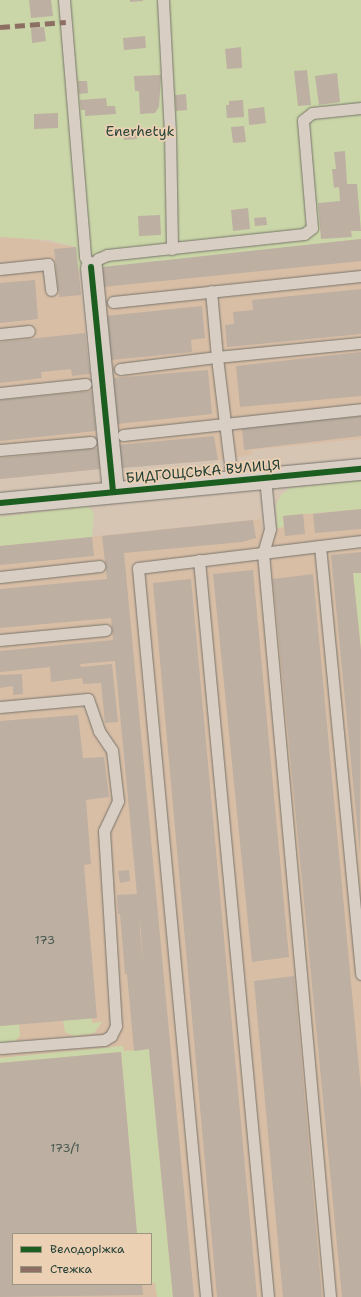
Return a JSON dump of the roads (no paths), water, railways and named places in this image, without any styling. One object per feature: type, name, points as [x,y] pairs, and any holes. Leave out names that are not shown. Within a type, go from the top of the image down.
[{"type":"street","points":[[91,267],[113,491]]},
{"type":"street","name":"БИДГОЩСЬКА ВУЛИЦЯ","points":[[0,503],[113,491],[361,469]]},
{"type":"lane","points":[[64,0],[85,257],[91,267],[98,259],[107,255],[304,234],[312,228],[303,120],[312,113],[361,108]]},
{"type":"lane","points":[[163,0],[170,132],[172,249]]},
{"type":"lane","points":[[0,269],[48,264],[51,290]]},
{"type":"lane","points":[[113,302],[361,276]]},
{"type":"lane","points":[[211,292],[217,357],[232,480]]},
{"type":"lane","points":[[0,334],[29,331]]},
{"type":"lane","points":[[120,369],[217,357],[361,343]]},
{"type":"lane","points":[[0,392],[86,384]]},
{"type":"lane","points":[[123,435],[361,409]]},
{"type":"lane","points":[[0,450],[91,442]]},
{"type":"lane","points":[[265,478],[270,529],[263,553],[330,1297]]},
{"type":"lane","points":[[206,1297],[138,568],[361,541]]},
{"type":"lane","points":[[320,546],[361,974]]},
{"type":"lane","points":[[199,560],[268,1297]]},
{"type":"lane","points":[[0,577],[99,566]]},
{"type":"lane","points":[[0,640],[106,630]]},
{"type":"lane","points":[[0,707],[88,699],[99,731],[112,750],[118,801],[104,831],[116,1026],[111,1036],[104,1040],[0,1048]]},
{"type":"park label","name":"Enerhetyk","points":[[140,131]]}]
